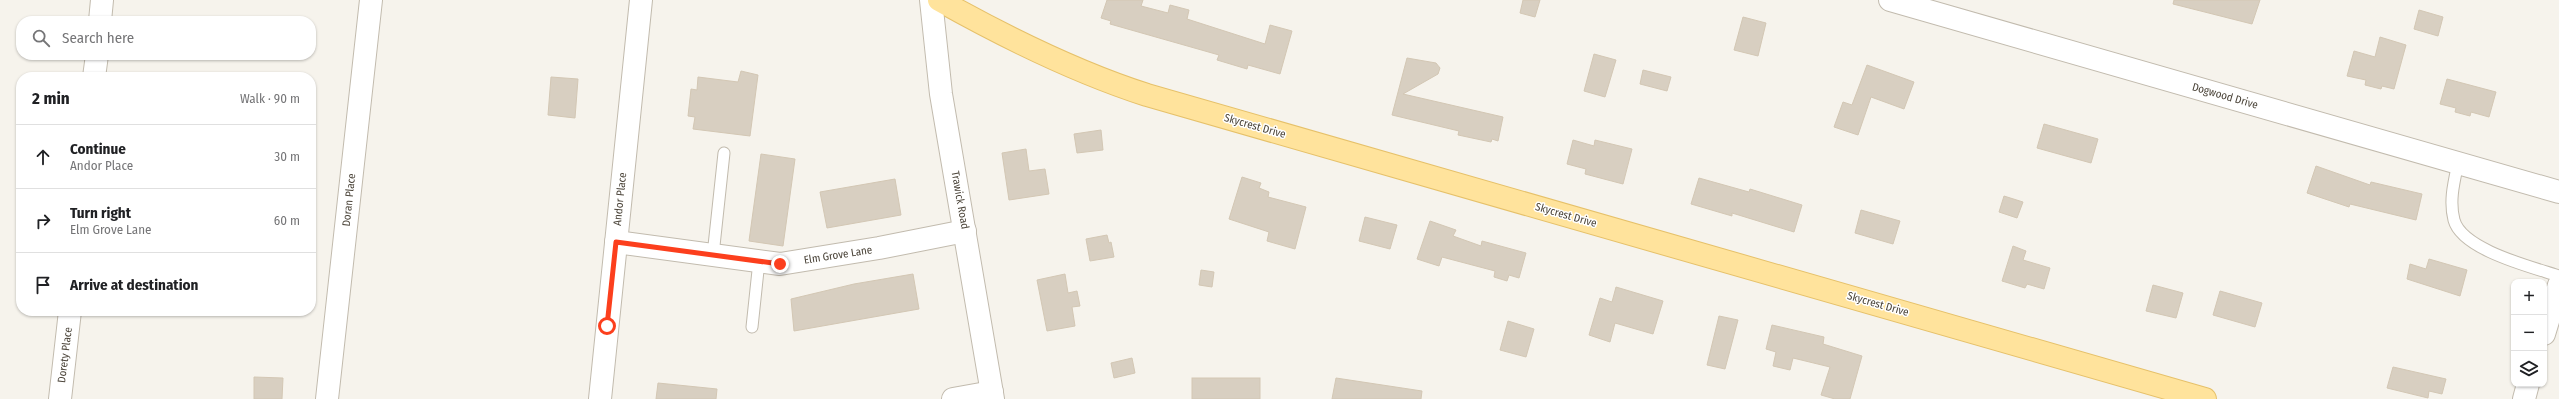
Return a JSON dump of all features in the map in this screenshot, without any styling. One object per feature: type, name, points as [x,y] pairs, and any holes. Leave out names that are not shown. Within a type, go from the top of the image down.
[{"type":"main road","name":"Skycrest Drive","points":[[939,0],[1018,42],[1130,90],[2206,399]]},
{"type":"street","points":[[100,16],[102,0]]},
{"type":"street","name":"Doran Place","points":[[326,399],[371,0]]},
{"type":"street","name":"Andor Place","points":[[600,399],[641,0]]},
{"type":"street","name":"Trawick Road","points":[[931,0],[941,94],[992,395]]},
{"type":"street","name":"Dogwood Drive","points":[[1890,0],[2559,192]]},
{"type":"street","points":[[95,72],[96,60]]},
{"type":"street","name":"Elm Grove Lane","points":[[616,242],[780,264],[879,248],[965,231]]},
{"type":"street","points":[[2547,324],[2559,285]]},
{"type":"street","name":"Dorety Place","points":[[60,399],[69,316]]},
{"type":"street","points":[[2524,399],[2527,387]]},
{"type":"street","points":[[953,399],[992,395]]},
{"type":"lane","points":[[713,255],[724,153]]},
{"type":"lane","points":[[2458,163],[2451,200],[2454,222],[2464,237],[2492,253],[2559,276]]},
{"type":"lane","points":[[752,327],[759,261]]},
{"type":"building","points":[[1107,0],[1143,0],[1141,6],[1168,13],[1170,5],[1189,10],[1187,19],[1265,44],[1270,25],[1292,31],[1280,74],[1248,65],[1247,69],[1217,60],[1219,55],[1110,24],[1111,21],[1101,18]]},
{"type":"building","points":[[1523,0],[1540,0],[1535,17],[1520,13]]},
{"type":"building","points":[[2174,0],[2260,0],[2252,24],[2173,4]]},
{"type":"building","points":[[2419,10],[2443,17],[2438,36],[2414,29]]},
{"type":"building","points":[[1743,17],[1766,23],[1758,56],[1734,50]]},
{"type":"building","points":[[2380,37],[2406,45],[2394,89],[2382,86],[2381,89],[2365,85],[2366,80],[2347,76],[2354,51],[2375,57]]},
{"type":"building","points":[[1594,54],[1616,60],[1605,97],[1584,91]]},
{"type":"building","points":[[1407,58],[1436,63],[1440,68],[1438,74],[1403,94],[1503,117],[1498,141],[1492,139],[1491,142],[1458,135],[1459,131],[1392,115]]},
{"type":"building","points":[[1867,65],[1914,82],[1904,109],[1871,97],[1858,135],[1834,127],[1843,102],[1852,105]]},
{"type":"building","points":[[1643,70],[1671,77],[1667,91],[1640,84]]},
{"type":"building","points":[[741,71],[758,75],[750,136],[693,129],[695,117],[688,116],[691,89],[697,90],[698,77],[738,82]]},
{"type":"building","points":[[551,77],[578,79],[575,118],[548,115]]},
{"type":"building","points":[[2447,79],[2496,92],[2489,117],[2471,112],[2470,116],[2455,112],[2456,108],[2440,104]]},
{"type":"building","points":[[2044,124],[2098,139],[2091,163],[2037,148]]},
{"type":"building","points":[[1101,130],[1103,150],[1077,153],[1074,134]]},
{"type":"building","points":[[1573,140],[1594,146],[1595,140],[1632,149],[1623,184],[1585,174],[1586,169],[1567,164]]},
{"type":"building","points":[[1026,149],[1029,171],[1045,169],[1049,194],[1009,200],[1002,153]]},
{"type":"building","points":[[761,154],[795,159],[783,246],[749,241]]},
{"type":"building","points":[[2316,166],[2370,185],[2371,182],[2422,194],[2416,220],[2350,204],[2349,207],[2307,193]]},
{"type":"building","points":[[1242,177],[1261,183],[1259,188],[1269,192],[1268,197],[1306,207],[1295,249],[1267,241],[1269,232],[1229,219]]},
{"type":"building","points":[[1699,178],[1749,192],[1750,189],[1802,205],[1794,232],[1732,213],[1732,216],[1691,204]]},
{"type":"building","points":[[895,179],[901,215],[827,228],[820,192]]},
{"type":"building","points":[[2004,196],[2023,202],[2017,218],[1999,212]]},
{"type":"building","points":[[1861,210],[1900,221],[1893,244],[1855,233]]},
{"type":"building","points":[[1365,217],[1397,225],[1390,249],[1359,241]]},
{"type":"building","points":[[1430,221],[1456,230],[1453,236],[1481,246],[1482,241],[1526,253],[1519,278],[1509,275],[1507,281],[1494,277],[1495,271],[1442,257],[1439,266],[1417,259]]},
{"type":"building","points":[[1107,235],[1109,243],[1111,242],[1114,257],[1090,261],[1086,239]]},
{"type":"building","points":[[2013,246],[2026,251],[2023,260],[2050,268],[2044,289],[2027,284],[2025,288],[2002,281]]},
{"type":"building","points":[[2429,259],[2467,270],[2460,296],[2407,279],[2410,264],[2426,269]]},
{"type":"building","points":[[1201,270],[1214,272],[1212,287],[1199,285]]},
{"type":"building","points":[[913,274],[919,309],[794,331],[791,299],[854,284]]},
{"type":"building","points":[[1065,274],[1068,293],[1077,291],[1080,306],[1072,307],[1075,326],[1047,331],[1037,280]]},
{"type":"building","points":[[2153,285],[2183,293],[2176,318],[2146,311]]},
{"type":"building","points":[[1616,287],[1663,301],[1653,334],[1615,323],[1610,342],[1589,335],[1600,298],[1612,302]]},
{"type":"building","points":[[2220,291],[2262,303],[2255,327],[2213,315]]},
{"type":"building","points":[[1719,316],[1738,320],[1725,369],[1707,365]]},
{"type":"building","points":[[1508,321],[1534,329],[1526,357],[1500,350]]},
{"type":"building","points":[[1772,325],[1824,337],[1823,344],[1862,356],[1850,399],[1835,399],[1821,395],[1830,367],[1793,358],[1790,370],[1773,366],[1776,352],[1766,349]]},
{"type":"building","points":[[1132,358],[1135,373],[1114,378],[1111,363]]},
{"type":"building","points":[[2393,367],[2446,379],[2442,394],[2429,391],[2428,398],[2387,388]]},
{"type":"building","points":[[254,377],[283,378],[282,399],[254,399]]},
{"type":"building","points":[[1192,378],[1260,378],[1260,399],[1192,399]]},
{"type":"building","points":[[1336,378],[1422,391],[1421,399],[1332,399]]},
{"type":"building","points":[[658,383],[717,389],[716,399],[656,399]]},
{"type":"route","points":[[607,326],[616,242],[780,264]]}]
